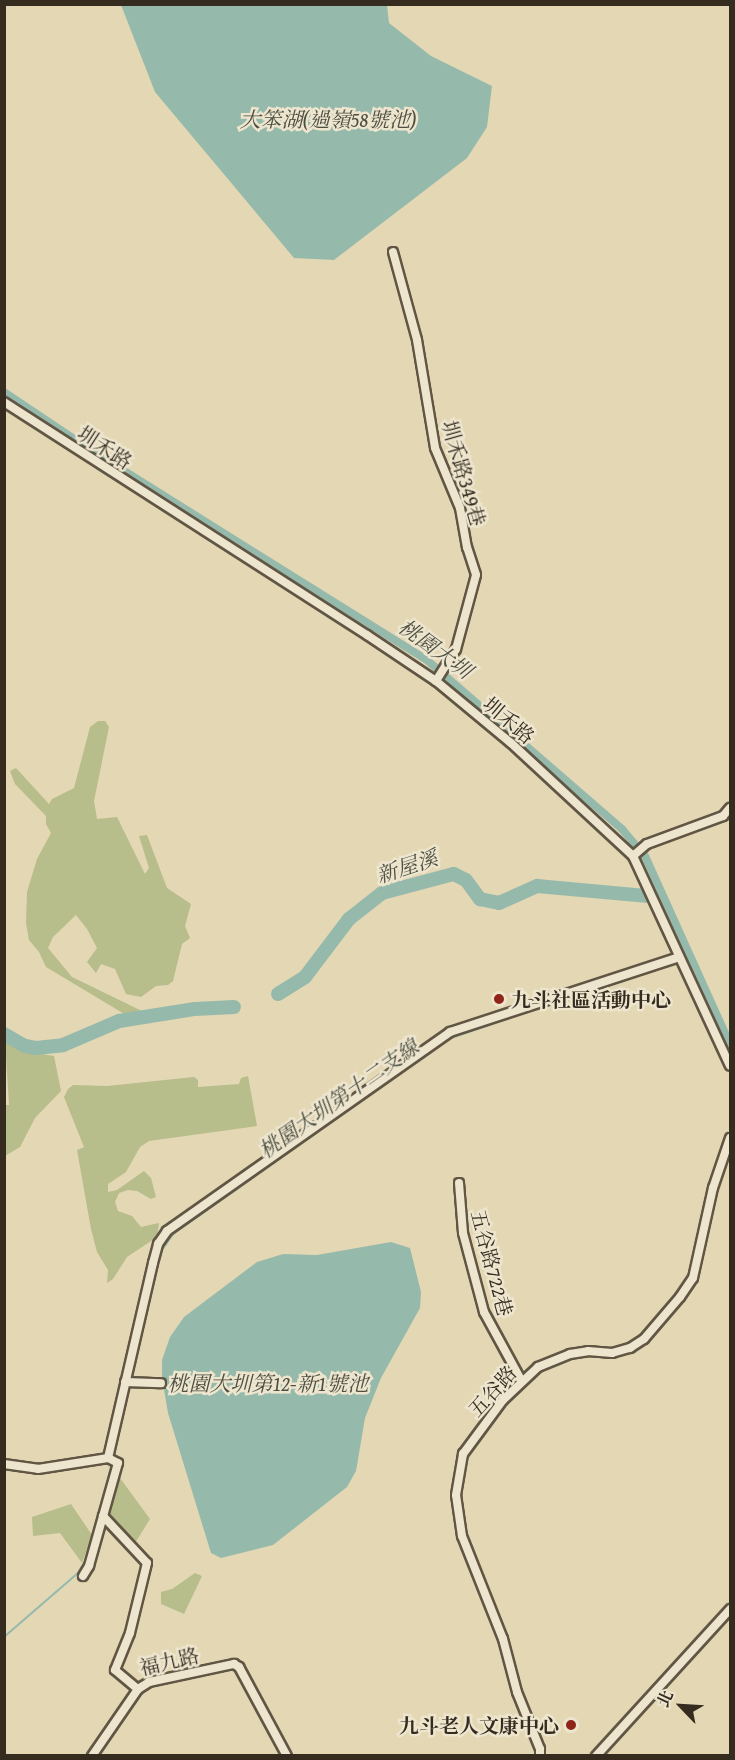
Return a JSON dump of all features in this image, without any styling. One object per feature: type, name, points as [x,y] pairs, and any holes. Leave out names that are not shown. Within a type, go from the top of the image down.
[{"type":"street","name":"圳禾路349巷","points":[[393,252],[417,340],[435,448],[460,508],[467,547],[476,576],[456,649],[437,680]]},
{"type":"street","name":"圳禾路","points":[[4,402],[437,680],[512,743],[634,855],[730,1066]]},
{"type":"street","points":[[634,855],[644,846],[723,816],[730,808]]},
{"type":"street","points":[[108,1458],[158,1244],[167,1231],[450,1032],[679,957]]},
{"type":"street","name":"五谷路","points":[[540,1755],[540,1749],[518,1692],[503,1639],[462,1536],[456,1495],[458,1477],[467,1447],[522,1380],[538,1367],[570,1354],[588,1351],[612,1353],[630,1348],[644,1339],[680,1297],[693,1278],[712,1188],[730,1138]]},
{"type":"street","name":"五谷路722巷","points":[[459,1183],[464,1233],[484,1312],[522,1380]]},
{"type":"street","points":[[125,1382],[161,1383]]},
{"type":"street","points":[[4,1464],[38,1469],[108,1458],[118,1463],[89,1566],[83,1576]]},
{"type":"street","name":"福九路","points":[[103,1516],[147,1563],[130,1633],[115,1670],[138,1689],[149,1682],[234,1664],[239,1667],[287,1755]]},
{"type":"street","points":[[596,1755],[730,1609]]},
{"type":"street","points":[[92,1755],[138,1689]]},
{"type":"green space","points":[[98,721],[105,721],[109,727],[94,801],[97,819],[117,817],[145,874],[149,868],[139,836],[147,835],[167,888],[191,904],[185,926],[190,938],[182,944],[173,981],[168,985],[156,986],[141,997],[126,994],[115,969],[101,964],[96,973],[87,962],[97,948],[76,915],[53,937],[48,948],[72,977],[142,1011],[126,1015],[46,967],[39,952],[29,940],[26,923],[27,892],[37,859],[51,833],[46,824],[46,816],[15,784],[10,771],[16,768],[49,804],[52,799],[74,788],[90,727]]},
{"type":"green space","points":[[5,1041],[23,1051],[54,1056],[61,1091],[35,1118],[20,1147],[5,1156],[5,1105],[9,1105]]},
{"type":"green space","points":[[248,1076],[257,1126],[149,1141],[140,1147],[126,1172],[108,1184],[108,1192],[117,1190],[144,1171],[151,1178],[156,1197],[151,1199],[137,1191],[128,1190],[119,1193],[115,1202],[118,1211],[132,1216],[141,1227],[159,1223],[157,1237],[127,1257],[113,1279],[107,1283],[108,1270],[97,1252],[91,1229],[77,1150],[84,1147],[64,1097],[68,1089],[73,1085],[107,1086],[194,1077],[198,1080],[198,1087],[239,1084],[241,1078]]},
{"type":"green space","points":[[120,1478],[150,1519],[132,1548],[108,1522],[117,1481]]},
{"type":"green space","points":[[71,1504],[92,1535],[82,1563],[60,1533],[33,1536],[32,1517]]},
{"type":"green space","points":[[195,1573],[202,1576],[184,1614],[161,1604],[161,1592],[172,1589]]},
{"type":"water","name":"大笨湖(過嶺58號池)","points":[[121,5],[387,5],[389,23],[431,56],[492,86],[487,127],[467,158],[334,260],[294,258],[155,92]]},
{"type":"water","name":"桃園大圳第12-新1號池","points":[[391,1242],[410,1248],[421,1292],[420,1308],[381,1378],[365,1418],[356,1471],[347,1487],[273,1545],[221,1558],[211,1553],[168,1413],[162,1378],[162,1360],[170,1337],[184,1317],[257,1262],[283,1254],[317,1255]]},
{"type":"waterway","name":"桃園大圳","points":[[4,392],[89,449],[428,661],[622,829],[645,856],[730,1044]]},
{"type":"waterway","name":"新屋溪","points":[[278,994],[305,977],[349,919],[382,893],[454,874],[466,880],[480,899],[499,903],[537,886],[646,896]]},
{"type":"waterway","name":"桃園大圳第十二支線","points":[[683,959],[691,956]]},
{"type":"waterway","name":"桃園大圳第十二支線","points":[[131,1376],[162,1250],[173,1234],[451,1038],[663,966]]},
{"type":"waterway","name":"新屋溪","points":[[4,1034],[25,1046],[36,1048],[63,1045],[119,1021],[195,1009],[234,1007]]},
{"type":"waterway","name":"桃園大圳第十二支線","points":[[100,1514],[130,1385]]},
{"type":"waterway","name":"桃園大圳第十二支線","points":[[4,1637],[79,1572],[88,1557]]},
{"type":"place","name":"九斗社區活動中心","points":[[499,999]]},
{"type":"place","name":"九斗老人文康中心","points":[[571,1725]]}]
